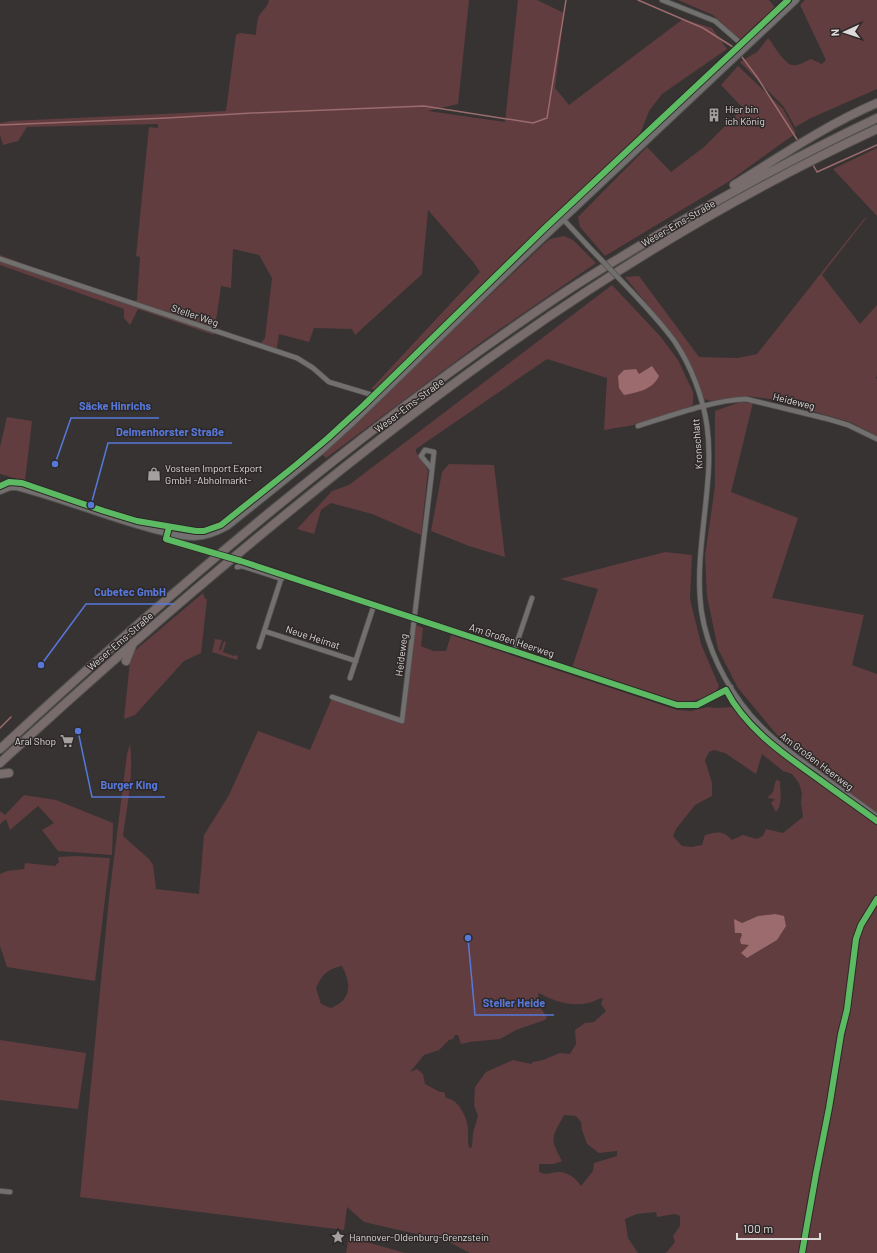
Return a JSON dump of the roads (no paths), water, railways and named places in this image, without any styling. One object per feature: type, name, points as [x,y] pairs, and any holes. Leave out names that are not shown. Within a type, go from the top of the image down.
[{"type":"highway","points":[[721,198],[724,191],[806,139],[877,103]]},
{"type":"highway","name":"Weser-Ems-Straße","points":[[0,749],[77,678],[234,542],[366,436],[467,360],[561,295],[627,253],[721,198],[812,149],[877,118]]},
{"type":"highway","name":"Weser-Ems-Straße","points":[[0,763],[78,691],[242,549],[353,460],[512,341],[579,295],[654,248],[806,164],[877,129]]},
{"type":"highway","points":[[126,661],[134,642]]},
{"type":"highway","points":[[0,774],[9,773]]},
{"type":"street","points":[[662,0],[715,21],[745,47]]},
{"type":"street","points":[[1,489],[10,487],[28,490],[124,522],[168,533],[194,537],[218,532],[228,526],[319,453],[563,219],[796,0]]},
{"type":"street","name":"Kronschlatt","points":[[563,219],[658,320],[676,343],[698,389],[707,426],[709,454],[708,485],[699,575],[700,597],[702,615],[713,652],[730,688]]},
{"type":"street","name":"Steller Weg","points":[[0,259],[297,358],[329,382],[369,394],[377,399]]},
{"type":"street","name":"Heideweg","points":[[638,426],[734,399],[746,399],[848,425],[877,439]]},
{"type":"street","name":"Heideweg","points":[[332,697],[402,721],[432,469]]},
{"type":"street","points":[[237,567],[242,566],[279,578],[281,580],[259,647]]},
{"type":"street","name":"Am Großen Heerweg","points":[[281,580],[286,576],[677,705],[697,705],[730,688],[753,718],[783,747],[877,816]]},
{"type":"street","points":[[514,652],[532,598]]},
{"type":"street","points":[[350,678],[374,605]]},
{"type":"street","name":"Neue Heimat","points":[[264,631],[356,661]]},
{"type":"street","points":[[0,1191],[10,1192]]},
{"type":"waterway","points":[[0,125],[424,106],[533,123],[547,118],[566,0]]},
{"type":"waterway","points":[[638,0],[703,28],[733,47]]},
{"type":"waterway","points":[[742,57],[757,77],[798,141]]},
{"type":"waterway","points":[[812,163],[817,172],[877,145]]},
{"type":"waterway","points":[[0,728],[11,717]]},
{"type":"place","name":"Hier bin ich König","points":[[714,115]]},
{"type":"place","name":"Säcke Hinrichs","points":[[55,464]]},
{"type":"place","name":"Vosteen Import Export GmbH -Abholmarkt-","points":[[154,474]]},
{"type":"place","name":"Delmenhorster Straße","points":[[91,505]]},
{"type":"place","name":"Cubetec GmbH","points":[[41,665]]},
{"type":"place","name":"Burger King","points":[[78,731]]},
{"type":"place","name":"Aral Shop","points":[[67,741]]},
{"type":"place","name":"Steller Heide","points":[[468,938]]},
{"type":"place","name":"Hannover-Oldenburg-Grenzstein","points":[[338,1237]]}]
